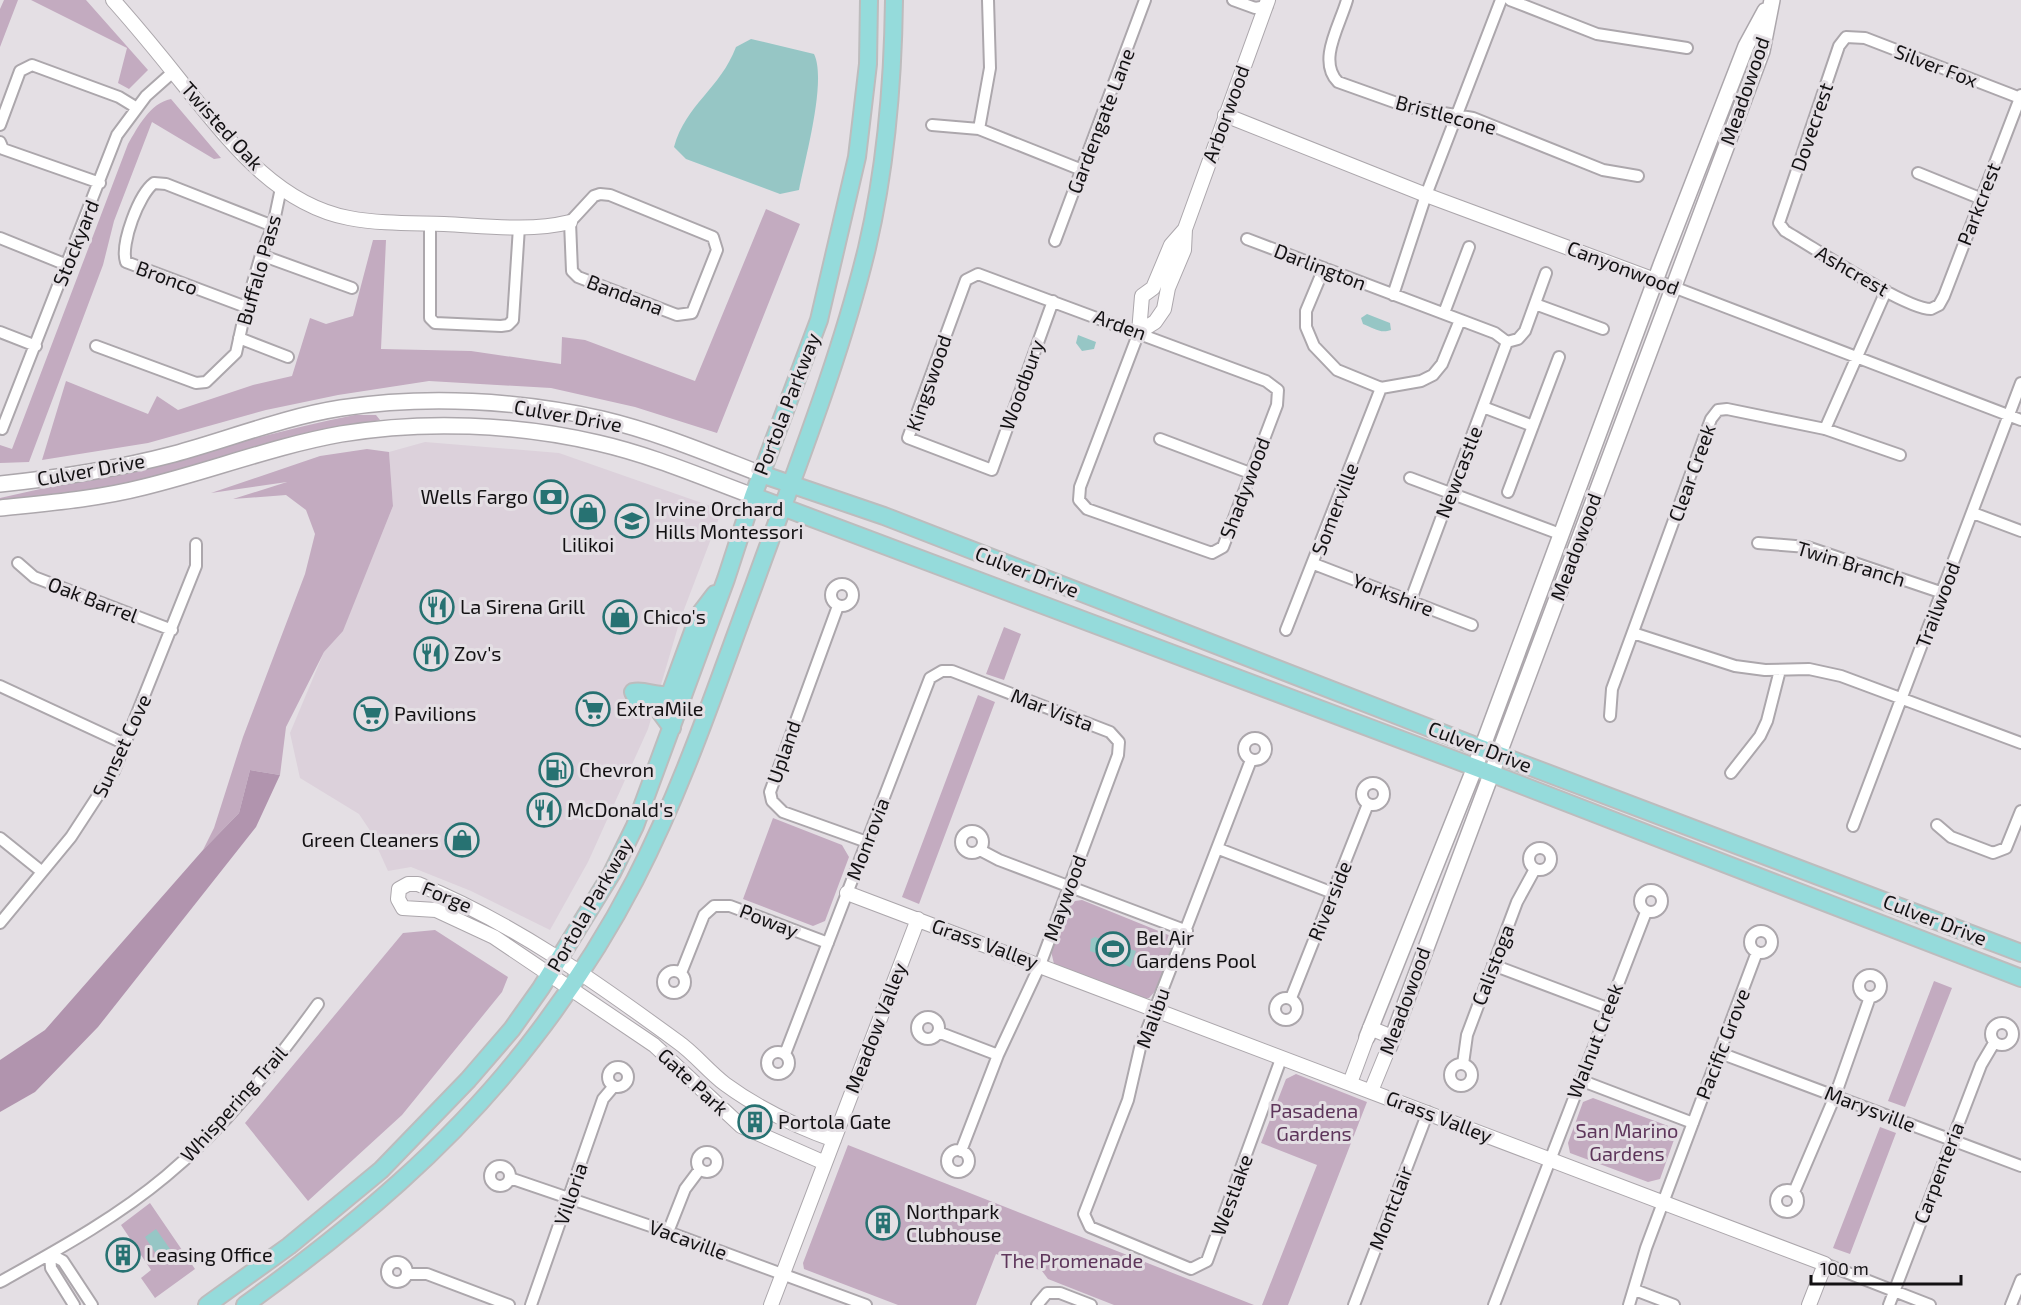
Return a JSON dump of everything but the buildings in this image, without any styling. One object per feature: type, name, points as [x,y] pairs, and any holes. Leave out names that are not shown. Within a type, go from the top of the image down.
[{"type":"main road","name":"Portola Parkway","points":[[207,1305],[289,1246],[381,1170],[468,1080],[512,1029],[555,967],[612,873],[635,826],[672,728],[726,579],[753,496],[819,320],[855,168],[868,64],[869,0]]},
{"type":"main road","name":"Portola Parkway","points":[[245,1305],[310,1258],[402,1181],[467,1117],[534,1038],[574,980],[634,881],[674,795],[705,718],[791,484],[845,328],[867,246],[884,154],[893,63],[894,0]]},
{"type":"main road","name":"Meadowood","points":[[1390,1042],[1482,770],[1481,748],[1655,279],[1746,46],[1772,0]]},
{"type":"main road","name":"Meadowood","points":[[1368,1033],[1482,770],[1498,754],[1762,51],[1772,0]]},
{"type":"main road","name":"Culver Drive","points":[[0,484],[52,480],[124,465],[339,408],[414,401],[521,406],[603,420],[662,437],[884,516],[1481,748],[2021,953]]},
{"type":"main road","name":"Culver Drive","points":[[0,508],[100,497],[144,487],[286,446],[340,435],[404,428],[495,427],[598,443],[753,496],[1482,770],[2021,978]]},
{"type":"main road","points":[[672,728],[658,709],[637,700],[633,692],[641,690],[660,697],[670,694],[699,615],[726,579]]},
{"type":"street","name":"Twisted Oak","points":[[113,0],[224,135],[252,164],[282,188],[316,207],[347,218],[430,224],[548,227],[570,222]]},
{"type":"street","points":[[980,129],[990,68],[988,0]]},
{"type":"street","name":"Gardengate Lane","points":[[1055,242],[1146,0]]},
{"type":"street","points":[[1233,0],[1255,8],[1265,2]]},
{"type":"street","name":"Bristlecone","points":[[1347,0],[1328,62],[1329,69],[1338,82],[1408,106],[1473,118],[1603,170],[1638,176]]},
{"type":"street","name":"Darlington","points":[[1393,294],[1426,195],[1500,0]]},
{"type":"street","points":[[1510,0],[1597,34],[1687,48]]},
{"type":"street","name":"Arborwood","points":[[1139,332],[1155,322],[1164,309],[1167,288],[1184,250],[1185,229],[1265,2]]},
{"type":"street","name":"Silver Fox","points":[[1850,36],[1865,38],[2021,97]]},
{"type":"street","name":"Dovecrest","points":[[1779,223],[1839,46],[1850,36]]},
{"type":"street","points":[[0,125],[20,71],[32,64],[119,97],[137,108]]},
{"type":"street","name":"Stockyard","points":[[1,429],[36,346],[117,135],[146,96],[173,72]]},
{"type":"street","name":"Parkcrest","points":[[1931,309],[1939,305],[1944,296],[2021,97]]},
{"type":"street","name":"Canyonwood","points":[[1225,115],[1426,195],[1655,279],[2021,420]]},
{"type":"street","points":[[932,125],[980,129],[1082,170]]},
{"type":"street","points":[[0,142],[3,149],[100,183]]},
{"type":"street","points":[[1918,173],[1982,199]]},
{"type":"street","name":"Bronco","points":[[246,307],[126,262],[122,251],[144,190],[154,183],[166,184],[273,226]]},
{"type":"street","name":"Buffalo Pass","points":[[96,346],[196,383],[206,382],[236,353],[246,307],[261,255],[273,226],[282,188]]},
{"type":"street","name":"Bandana","points":[[610,195],[713,237],[717,250],[692,313],[677,315],[578,277],[572,271],[570,264],[570,222],[594,196],[610,195]]},
{"type":"street","name":"Ashcrest","points":[[1779,223],[1785,231],[1886,291],[1916,306],[1931,309]]},
{"type":"street","points":[[430,224],[430,318],[435,323],[501,327],[513,320],[519,227]]},
{"type":"street","name":"Arborwood","points":[[1079,500],[1080,487],[1139,332],[1142,296],[1153,288],[1171,245],[1185,229]]},
{"type":"street","points":[[0,238],[67,265]]},
{"type":"street","name":"Darlington","points":[[1247,239],[1496,333],[1507,342]]},
{"type":"street","points":[[1444,313],[1469,247]]},
{"type":"street","points":[[261,255],[352,288]]},
{"type":"street","points":[[1324,268],[1306,310],[1306,327],[1314,346],[1337,370],[1381,388],[1421,381],[1433,375],[1442,364],[1460,320]]},
{"type":"street","points":[[1507,342],[1518,339],[1525,332],[1546,273]]},
{"type":"street","name":"Arden","points":[[966,280],[978,274],[1139,332],[1274,385]]},
{"type":"street","name":"Kingswood","points":[[966,280],[908,438],[992,470]]},
{"type":"street","points":[[1825,429],[1886,291]]},
{"type":"street","name":"Woodbury","points":[[992,470],[1053,301]]},
{"type":"street","points":[[1535,304],[1603,329]]},
{"type":"street","points":[[0,332],[36,346]]},
{"type":"street","points":[[239,338],[288,357]]},
{"type":"street","name":"Newcastle","points":[[1410,602],[1507,342]]},
{"type":"street","points":[[1508,492],[1559,357]]},
{"type":"street","name":"Trailwood","points":[[1853,826],[2021,383]]},
{"type":"street","name":"Shadywood","points":[[1079,500],[1087,509],[1212,553],[1223,547],[1279,397],[1274,385]]},
{"type":"street","name":"Somerville","points":[[1287,630],[1381,388]]},
{"type":"street","points":[[1483,407],[1533,426]]},
{"type":"street","name":"Clear Creek","points":[[1610,716],[1612,689],[1711,419],[1718,410],[1727,409],[1825,429],[1900,454]]},
{"type":"street","points":[[1160,439],[1250,473]]},
{"type":"street","points":[[1410,478],[1560,534]]},
{"type":"street","points":[[1973,513],[2021,531]]},
{"type":"street","name":"Twin Branch","points":[[1758,543],[1807,547],[1942,593]]},
{"type":"street","name":"Sunset Cove","points":[[0,923],[94,804],[114,771],[196,566],[196,544]]},
{"type":"street","name":"Oak Barrel","points":[[18,563],[34,578],[172,630]]},
{"type":"street","name":"Yorkshire","points":[[1314,564],[1472,625]]},
{"type":"street","name":"Upland","points":[[838,606],[770,792],[772,801],[783,812],[867,842]]},
{"type":"street","points":[[1633,633],[1735,666],[1820,671],[2021,743]]},
{"type":"street","name":"Monrovia","points":[[785,1054],[930,678],[938,672],[947,670],[982,683]]},
{"type":"street","points":[[1731,773],[1760,736],[1767,721],[1780,670]]},
{"type":"street","name":"Mar Vista","points":[[982,683],[1110,732],[1119,742]]},
{"type":"street","points":[[0,686],[125,744]]},
{"type":"street","name":"Maywood","points":[[961,1150],[998,1055],[1041,965],[1118,755],[1119,742]]},
{"type":"street","name":"Malibu","points":[[1140,1249],[1090,1227],[1084,1214],[1128,1100],[1140,1048],[1219,849],[1251,760]]},
{"type":"street","name":"Riverside","points":[[1291,998],[1368,804]]},
{"type":"street","points":[[1937,825],[1951,837],[1993,853],[2006,848],[2021,811]]},
{"type":"street","points":[[0,838],[41,872]]},
{"type":"street","points":[[1219,849],[1333,892]]},
{"type":"street","points":[[980,850],[1187,931]]},
{"type":"street","name":"Calistoga","points":[[1463,1064],[1467,1035],[1517,902],[1535,869]]},
{"type":"street","name":"Forge","points":[[555,967],[518,932],[455,899],[413,883],[399,890],[398,900],[403,908],[427,908],[459,919],[555,967],[574,980]]},
{"type":"street","name":"Grass Valley","points":[[847,893],[1156,1008],[1281,1059],[1428,1112],[1930,1305]]},
{"type":"street","name":"Poway","points":[[681,973],[704,915],[714,906],[730,906],[828,943]]},
{"type":"street","name":"Walnut Creek","points":[[1494,1305],[1646,912]]},
{"type":"street","name":"Meadow Valley","points":[[771,1305],[918,919]]},
{"type":"street","name":"Pacific Grove","points":[[1629,1305],[1663,1203],[1757,952]]},
{"type":"street","points":[[1493,965],[1607,1008]]},
{"type":"street","name":"Gate Park","points":[[574,980],[680,1044],[724,1083],[779,1117],[834,1140]]},
{"type":"street","name":"Gate Park","points":[[574,980],[654,1045],[727,1115],[768,1139],[825,1163]]},
{"type":"street","points":[[1794,1192],[1834,1096],[1870,997]]},
{"type":"street","name":"Whispering Trail","points":[[0,1282],[92,1228],[166,1176],[226,1119],[288,1045],[318,1004]]},
{"type":"street","points":[[938,1032],[998,1055]]},
{"type":"street","points":[[1368,1033],[1390,1042]]},
{"type":"street","name":"Meadowood","points":[[1350,1083],[1368,1033]]},
{"type":"street","name":"Meadowood","points":[[1371,1091],[1390,1042]]},
{"type":"street","name":"Carpenteria","points":[[1889,1305],[1981,1065],[1994,1042]]},
{"type":"street","name":"Marysville","points":[[1720,1053],[2021,1166]]},
{"type":"street","name":"Westlake","points":[[1140,1249],[1191,1269],[1207,1261],[1281,1059]]},
{"type":"street","points":[[1580,1080],[1693,1123]]},
{"type":"street","name":"Villoria","points":[[531,1305],[603,1099],[614,1086]]},
{"type":"street","name":"Montclair","points":[[1354,1305],[1428,1112]]},
{"type":"street","points":[[768,1139],[779,1117]]},
{"type":"street","points":[[668,1232],[685,1189],[700,1169]]},
{"type":"street","name":"Vacaville","points":[[510,1178],[570,1197],[866,1305]]},
{"type":"street","points":[[50,1254],[51,1268],[74,1305]]},
{"type":"street","points":[[50,1254],[63,1261],[92,1305]]},
{"type":"street","points":[[1809,1305],[1825,1264]]},
{"type":"street","points":[[407,1274],[427,1275],[509,1305]]},
{"type":"street","points":[[2011,1305],[2021,1280]]},
{"type":"street","points":[[1635,1290],[1674,1305]]},
{"type":"street","points":[[1037,1305],[1047,1293],[1060,1293],[1091,1305]]},
{"type":"shaded area","points":[[425,442],[559,453],[722,510],[680,620],[648,729],[588,862],[550,930],[471,891],[411,867],[388,871],[369,829],[359,814],[300,778],[290,733],[324,652],[343,630],[393,506],[389,452]]},
{"type":"shaded area","points":[[250,770],[280,775],[256,827],[98,1027],[35,1092],[0,1112],[0,1060],[45,1030],[203,850],[239,813]]},
{"type":"green space","points":[[4,0],[18,0],[0,47],[0,9]]},
{"type":"green space","points":[[31,0],[86,0],[148,70],[129,89],[118,83],[127,48]]},
{"type":"green space","points":[[171,99],[221,158],[214,159],[152,122],[114,221],[103,265],[29,462],[0,463],[0,445],[12,449],[128,144],[140,123],[151,111],[157,105]]},
{"type":"green space","points":[[766,209],[800,224],[717,433],[635,407],[551,388],[429,381],[338,395],[266,410],[148,443],[42,460],[66,381],[148,414],[157,396],[178,410],[253,385],[292,376],[310,318],[326,324],[353,316],[373,240],[386,240],[381,349],[471,351],[561,364],[562,337],[585,340],[695,381]]},
{"type":"green space","points":[[355,415],[376,415],[380,420],[123,485],[45,497],[0,500],[0,498]]},
{"type":"green space","points":[[367,449],[389,452],[393,506],[343,631],[324,652],[286,727],[280,775],[250,770],[239,813],[203,850],[214,828],[243,737],[305,574],[315,534],[306,510],[286,495],[233,499],[287,482],[211,493],[320,456]]},
{"type":"green space","points":[[1004,627],[1021,634],[1004,680],[986,674]]},
{"type":"green space","points":[[978,695],[995,702],[919,904],[902,897]]},
{"type":"green space","points":[[773,818],[842,845],[849,857],[825,921],[813,926],[743,899]]},
{"type":"green space","name":"Bel Air Gardens Pool","points":[[1082,900],[1171,936],[1172,945],[1159,987],[1149,998],[1140,999],[1054,964],[1051,951],[1068,908],[1075,901]]},
{"type":"green space","points":[[435,930],[508,977],[502,992],[402,1115],[308,1201],[245,1123],[403,933]]},
{"type":"green space","points":[[1934,981],[1952,988],[1905,1107],[1888,1101]]},
{"type":"green space","name":"Pasadena Gardens","points":[[1296,1074],[1367,1102],[1288,1305],[1262,1305],[1317,1165],[1261,1143],[1286,1079]]},
{"type":"green space","name":"San Marino Gardens","points":[[1593,1098],[1671,1127],[1675,1137],[1660,1179],[1648,1182],[1570,1153],[1568,1143],[1583,1102]]},
{"type":"green space","points":[[1880,1127],[1896,1133],[1850,1254],[1833,1248]]},
{"type":"green space","name":"The Promenade","points":[[848,1145],[1254,1305],[1114,1305],[1048,1279],[1042,1271],[996,1254],[976,1305],[898,1305],[804,1269],[803,1263]]},
{"type":"green space","points":[[150,1203],[195,1269],[155,1298],[141,1278],[151,1270],[121,1225]]},
{"type":"water","points":[[751,39],[814,54],[817,66],[817,100],[799,190],[780,194],[686,159],[674,147],[686,119],[721,74],[736,47]]},
{"type":"water","points":[[1367,314],[1390,323],[1391,330],[1380,331],[1363,324],[1361,318]]},
{"type":"water","points":[[1078,335],[1096,342],[1094,349],[1082,351],[1076,343]]},
{"type":"water","points":[[1095,937],[1118,946],[1120,949],[1121,946],[1136,951],[1130,967],[1116,961],[1117,957],[1112,959],[1090,951],[1091,939]]},
{"type":"water","points":[[156,1229],[170,1249],[158,1257],[145,1237]]},
{"type":"place","name":"Wells Fargo","points":[[551,497]]},
{"type":"place","name":"Lilikoi","points":[[588,512]]},
{"type":"place","name":"Irvine Orchard Hills Montessori","points":[[632,521]]},
{"type":"place","name":"La Sirena Grill","points":[[437,607]]},
{"type":"place","name":"Chico's","points":[[620,617]]},
{"type":"place","name":"Zov's","points":[[431,654]]},
{"type":"place","name":"ExtraMile","points":[[593,709]]},
{"type":"place","name":"Pavilions","points":[[371,714]]},
{"type":"place","name":"Chevron","points":[[556,770]]},
{"type":"place","name":"McDonald's","points":[[544,810]]},
{"type":"place","name":"Green Cleaners","points":[[462,840]]},
{"type":"place","name":"Bel Air Gardens Pool","points":[[1113,949]]},
{"type":"place","name":"Portola Gate","points":[[755,1122]]},
{"type":"place","name":"Northpark Clubhouse","points":[[883,1223]]},
{"type":"place","name":"Leasing Office","points":[[123,1255]]}]
